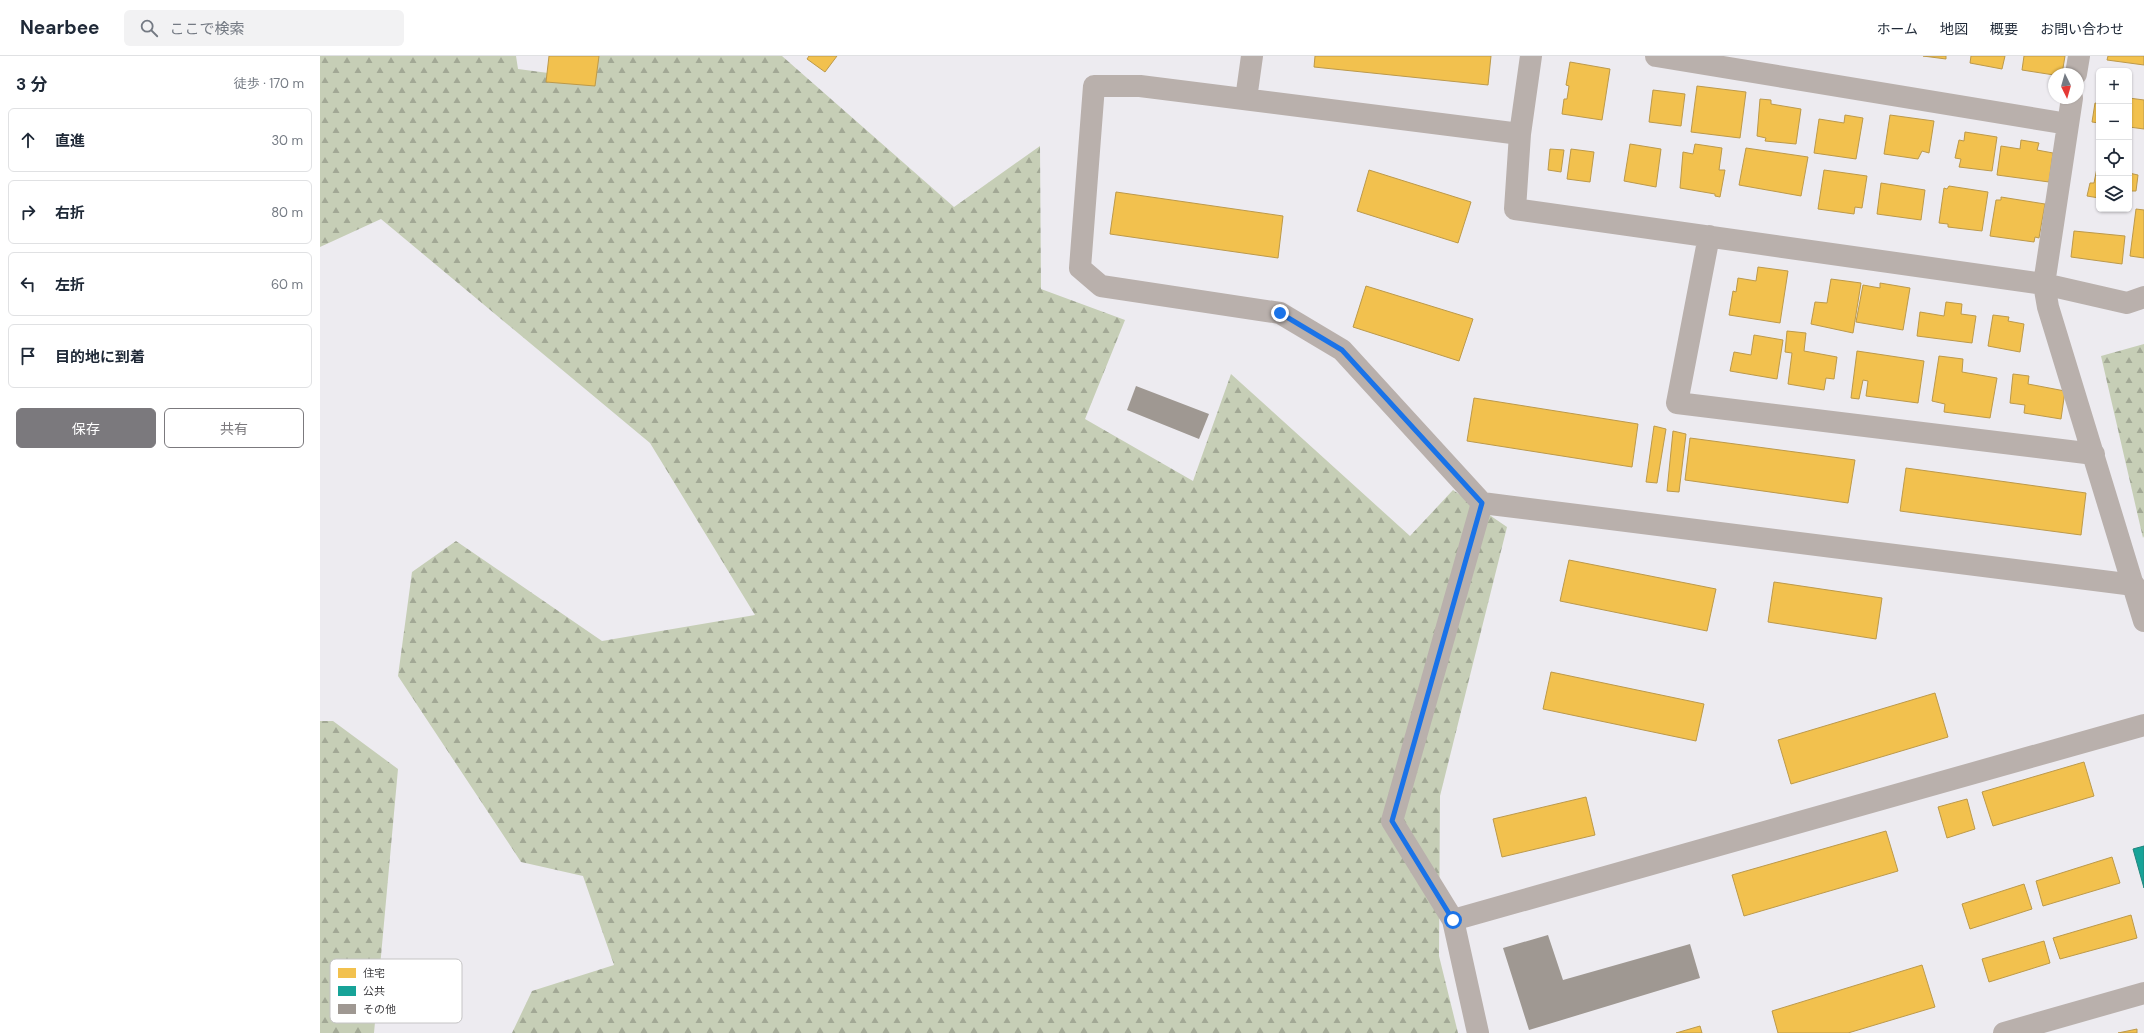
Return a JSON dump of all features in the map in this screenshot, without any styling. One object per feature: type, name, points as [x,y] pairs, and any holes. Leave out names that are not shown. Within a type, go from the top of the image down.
[{"type":"street","points":[[1246,100],[1252,56]]},
{"type":"street","points":[[1531,56],[1520,134],[1515,209],[2044,284],[2127,303],[2144,297]]},
{"type":"street","points":[[1656,56],[2068,124]]},
{"type":"street","points":[[2077,68],[2079,56]]},
{"type":"street","points":[[1520,134],[1140,86],[1094,86],[1080,268],[1101,286],[1280,313],[1342,350],[1482,503],[2139,576]]},
{"type":"street","points":[[2071,104],[2044,284],[2048,308],[2094,454],[2139,576],[2144,621]]},
{"type":"street","points":[[1709,236],[1677,403],[2094,454]]},
{"type":"street","points":[[1478,1033],[1453,920],[1392,821],[1482,503]]},
{"type":"street","points":[[1453,920],[2144,725]]},
{"type":"street","points":[[2004,1033],[2144,993]]},
{"type":"green space","points":[[320,56],[516,56],[518,69],[594,79],[598,56],[782,56],[954,207],[1040,146],[1041,289],[1125,320],[1085,419],[1193,481],[1231,374],[1410,536],[1453,490],[1507,527],[1440,796],[1439,956],[1458,1033],[512,1033],[532,991],[614,965],[583,876],[521,862],[398,676],[412,572],[456,541],[602,641],[755,615],[650,443],[381,219],[320,247]]},
{"type":"green space","points":[[2144,344],[2144,536],[2143,538],[2101,356]]},
{"type":"green space","points":[[320,721],[333,721],[398,769],[381,959],[330,959],[330,1023],[375,1023],[374,1033],[320,1033]]},
{"type":"building: 住宅","points":[[549,56],[599,56],[595,86],[546,82]]},
{"type":"building: 住宅","points":[[809,56],[837,56],[825,72],[807,59]]},
{"type":"building: 住宅","points":[[1315,56],[1491,56],[1488,85],[1314,67]]},
{"type":"building: 住宅","points":[[1923,56],[1946,56],[1946,59]]},
{"type":"building: 住宅","points":[[1971,56],[2005,56],[2002,69],[1970,63]]},
{"type":"building: 住宅","points":[[2024,56],[2065,56],[2063,68],[2048,68],[2048,74],[2022,70]]},
{"type":"building: 住宅","points":[[2108,56],[2144,56],[2144,65],[2107,60]]},
{"type":"building: 住宅","points":[[1570,62],[1610,69],[1602,120],[1562,114],[1564,99],[1567,99],[1569,86],[1566,85]]},
{"type":"building: 住宅","points":[[1697,86],[1746,92],[1740,138],[1691,132]]},
{"type":"building: 住宅","points":[[1653,90],[1685,94],[1681,126],[1649,122]]},
{"type":"building: 住宅","points":[[2132,98],[2144,100],[2144,129],[2132,127]]},
{"type":"building: 住宅","points":[[1760,99],[1771,100],[1771,104],[1801,109],[1796,144],[1765,141],[1766,138],[1757,136]]},
{"type":"building: 住宅","points":[[2095,103],[2096,123],[2092,122]]},
{"type":"building: 住宅","points":[[1845,115],[1863,118],[1856,159],[1814,153],[1819,119],[1844,123]]},
{"type":"building: 住宅","points":[[1890,115],[1934,121],[1929,153],[1922,151],[1918,159],[1884,154]]},
{"type":"building: 住宅","points":[[1965,132],[1997,137],[1992,171],[1959,167],[1961,159],[1955,158],[1959,140],[1964,141]]},
{"type":"building: 住宅","points":[[2021,140],[2039,143],[2037,150],[2053,153],[2049,182],[1997,175],[2001,146],[2020,149]]},
{"type":"building: 住宅","points":[[1630,144],[1661,149],[1656,187],[1624,181]]},
{"type":"building: 住宅","points":[[1695,144],[1722,148],[1719,170],[1725,170],[1720,197],[1715,196],[1715,194],[1680,188],[1683,152],[1693,154]]},
{"type":"building: 住宅","points":[[1746,148],[1808,157],[1801,196],[1739,185]]},
{"type":"building: 住宅","points":[[1550,149],[1564,150],[1561,172],[1548,170]]},
{"type":"building: 住宅","points":[[1571,149],[1594,152],[1590,182],[1567,179]]},
{"type":"building: 住宅","points":[[1369,170],[1471,202],[1458,243],[1357,211]]},
{"type":"building: 住宅","points":[[1824,170],[1867,176],[1862,208],[1855,207],[1854,214],[1818,209]]},
{"type":"building: 住宅","points":[[2096,173],[2096,198],[2087,196],[2090,183],[2094,183]]},
{"type":"building: 住宅","points":[[2132,174],[2138,175],[2136,191],[2132,191]]},
{"type":"building: 住宅","points":[[1881,183],[1925,190],[1921,220],[1877,214]]},
{"type":"building: 住宅","points":[[1949,186],[1988,192],[1982,231],[1948,227],[1948,224],[1939,223],[1944,188],[1947,189]]},
{"type":"building: 住宅","points":[[1116,192],[1283,216],[1278,258],[1110,234]]},
{"type":"building: 住宅","points":[[2001,197],[2045,204],[2039,238],[2035,237],[2034,242],[1990,236],[1996,200],[2001,200]]},
{"type":"building: 住宅","points":[[2136,209],[2144,210],[2144,258],[2130,256]]},
{"type":"building: 住宅","points":[[2074,231],[2125,236],[2122,264],[2071,257]]},
{"type":"building: 住宅","points":[[1758,267],[1788,271],[1780,323],[1729,315],[1733,291],[1736,292],[1738,278],[1756,281]]},
{"type":"building: 住宅","points":[[1831,279],[1861,283],[1853,333],[1811,324],[1815,302],[1827,303]]},
{"type":"building: 住宅","points":[[1880,283],[1910,288],[1903,330],[1856,322],[1863,285],[1880,288]]},
{"type":"building: 住宅","points":[[1366,286],[1473,319],[1459,361],[1353,327]]},
{"type":"building: 住宅","points":[[1946,302],[1962,304],[1961,314],[1976,316],[1972,343],[1917,336],[1920,312],[1944,316]]},
{"type":"building: 住宅","points":[[1993,315],[2009,317],[2008,321],[2024,324],[2020,352],[1988,346]]},
{"type":"building: 住宅","points":[[1787,331],[1806,333],[1804,351],[1837,357],[1834,379],[1826,378],[1824,390],[1788,384],[1792,353],[1785,352]]},
{"type":"building: 住宅","points":[[1754,335],[1783,340],[1777,379],[1730,371],[1734,352],[1751,355]]},
{"type":"building: 住宅","points":[[1857,351],[1924,361],[1918,403],[1866,396],[1868,381],[1863,380],[1859,399],[1851,398]]},
{"type":"building: 住宅","points":[[1939,356],[1963,359],[1962,372],[1997,378],[1990,418],[1944,412],[1945,404],[1932,401]]},
{"type":"building: 住宅","points":[[2013,374],[2029,376],[2028,384],[2065,391],[2061,419],[2024,413],[2025,405],[2010,403]]},
{"type":"building: 住宅","points":[[1474,398],[1638,424],[1632,467],[1467,441]]},
{"type":"building: 住宅","points":[[1654,426],[1666,429],[1657,483],[1646,482]]},
{"type":"building: 住宅","points":[[1673,431],[1686,434],[1679,492],[1667,491]]},
{"type":"building: 住宅","points":[[1690,438],[1855,460],[1848,503],[1685,480]]},
{"type":"building: 住宅","points":[[1906,468],[2086,493],[2081,535],[1900,511]]},
{"type":"building: 住宅","points":[[1569,560],[1716,589],[1707,631],[1560,601]]},
{"type":"building: 住宅","points":[[1774,582],[1882,598],[1876,639],[1768,622]]},
{"type":"building: 住宅","points":[[1551,672],[1704,704],[1696,741],[1543,709]]},
{"type":"building: 住宅","points":[[1935,693],[1948,737],[1791,784],[1778,740]]},
{"type":"building: 住宅","points":[[2084,762],[2094,796],[1993,826],[1982,792]]},
{"type":"building: 住宅","points":[[1586,797],[1595,835],[1502,857],[1493,819]]},
{"type":"building: 住宅","points":[[1967,799],[1975,829],[1947,838],[1938,807]]},
{"type":"building: 住宅","points":[[1886,831],[1898,871],[1744,916],[1732,875]]},
{"type":"building: 住宅","points":[[2112,857],[2120,883],[2043,906],[2036,881]]},
{"type":"building: 住宅","points":[[2024,884],[2032,909],[1970,929],[1962,904]]},
{"type":"building: 住宅","points":[[2131,915],[2137,938],[2060,959],[2053,938]]},
{"type":"building: 住宅","points":[[2044,941],[2050,963],[1989,982],[1982,959]]},
{"type":"building: 住宅","points":[[1922,965],[1935,1007],[1848,1033],[1778,1033],[1772,1011]]},
{"type":"building: 住宅","points":[[1700,1026],[1702,1033],[1676,1033]]},
{"type":"building: 住宅","points":[[2137,1029],[2137,1033],[2118,1033]]},
{"type":"building: 公共","points":[[2144,846],[2144,888],[2133,849]]},
{"type":"building: その他","points":[[1136,386],[1209,414],[1199,439],[1127,410]]},
{"type":"building: その他","points":[[1548,935],[1563,980],[1690,944],[1700,978],[1529,1030],[1503,948]]},
{"type":"route","points":[[1280,313],[1342,350],[1482,503],[1392,821],[1453,920]]}]
